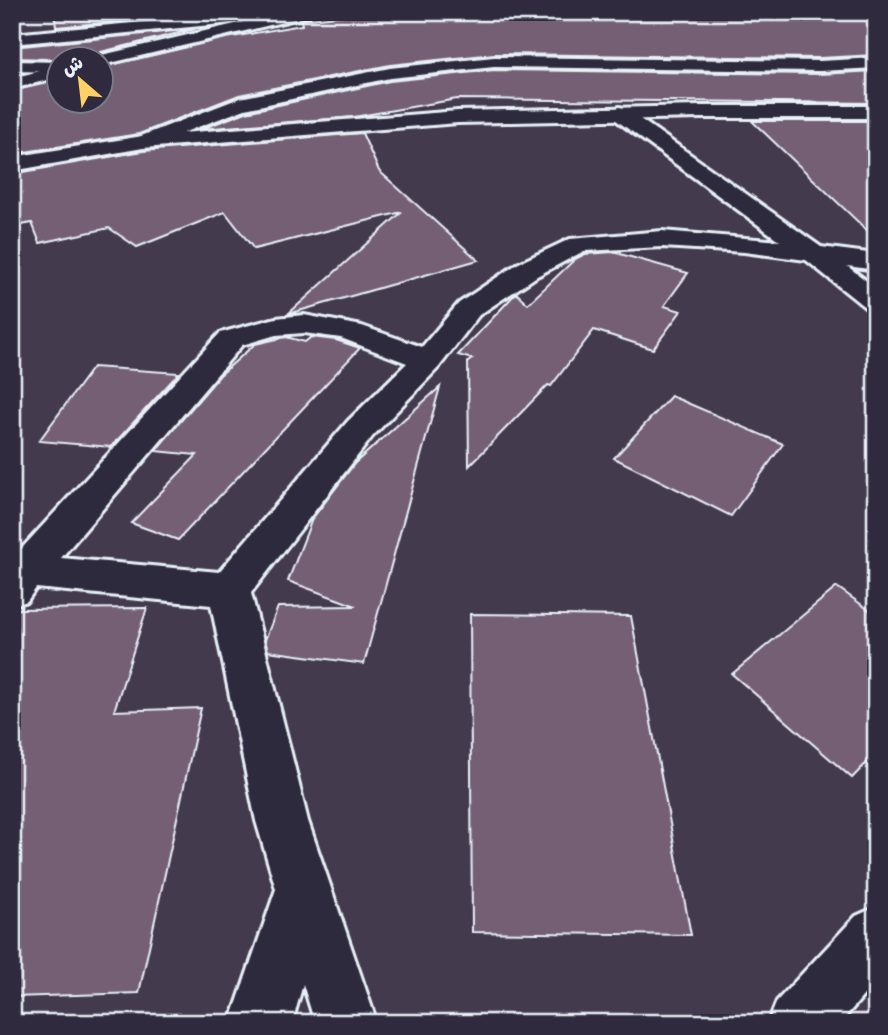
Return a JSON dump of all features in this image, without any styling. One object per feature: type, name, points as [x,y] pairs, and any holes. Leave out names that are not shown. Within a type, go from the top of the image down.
[{"type":"street","points":[[15,38],[300,13]]},
{"type":"street","points":[[116,57],[300,13]]},
{"type":"street","points":[[142,142],[240,104],[390,73],[494,62],[820,66],[876,63]]},
{"type":"street","points":[[12,66],[46,68]]},
{"type":"street","points":[[12,84],[46,73]]},
{"type":"street","points":[[12,164],[142,142],[458,117],[876,112]]},
{"type":"street","points":[[619,113],[816,255],[876,302]]},
{"type":"street","points":[[229,590],[360,429],[428,360],[469,309],[527,270],[579,244],[662,239],[744,244],[876,262]]},
{"type":"street","points":[[19,580],[231,339],[273,326],[305,324],[358,334],[428,360]]},
{"type":"street","points":[[19,580],[229,590]]},
{"type":"street","points":[[229,590],[282,821],[346,1023]]},
{"type":"street","points":[[261,1023],[303,887]]},
{"type":"street","points":[[799,1023],[876,936]]},
{"type":"building","points":[[54,12],[185,12],[187,15],[56,27]]},
{"type":"building","points":[[373,12],[876,12],[876,55],[820,58],[494,54],[390,65],[239,95],[139,134],[12,154],[12,91],[46,83],[46,116],[116,116],[116,64],[226,38],[302,25],[301,20]]},
{"type":"building","points":[[195,29],[116,48],[116,46],[46,46],[46,59],[12,58],[12,47]]},
{"type":"building","points":[[494,70],[820,74],[876,71],[876,103],[457,99],[354,117],[201,129],[246,112],[390,81]]},
{"type":"building","points":[[752,121],[876,121],[876,239]]},
{"type":"building","points":[[362,133],[379,171],[478,260],[288,314],[402,212],[254,249],[225,212],[137,247],[109,228],[40,243],[32,223],[12,227],[12,174],[143,151]]},
{"type":"building","points":[[613,252],[688,273],[664,306],[681,311],[653,349],[594,330],[551,386],[548,385],[469,466],[468,362],[472,359],[458,355],[516,293],[528,304],[575,259],[585,254]]},
{"type":"building","points":[[286,337],[305,342],[311,337],[336,340],[360,348],[178,540],[131,523],[197,455],[155,451],[220,375],[255,344]]},
{"type":"building","points":[[93,367],[179,373],[111,447],[39,441]]},
{"type":"building","points":[[440,387],[364,664],[268,651],[265,640],[278,607],[356,606],[288,581],[312,519],[355,463]]},
{"type":"building","points":[[671,396],[783,444],[731,516],[614,458]]},
{"type":"building","points":[[837,587],[876,615],[876,753],[852,778],[732,674]]},
{"type":"building","points":[[147,608],[114,711],[201,708],[139,993],[12,997],[12,609]]},
{"type":"building","points":[[470,614],[631,616],[691,935],[472,932]]}]
